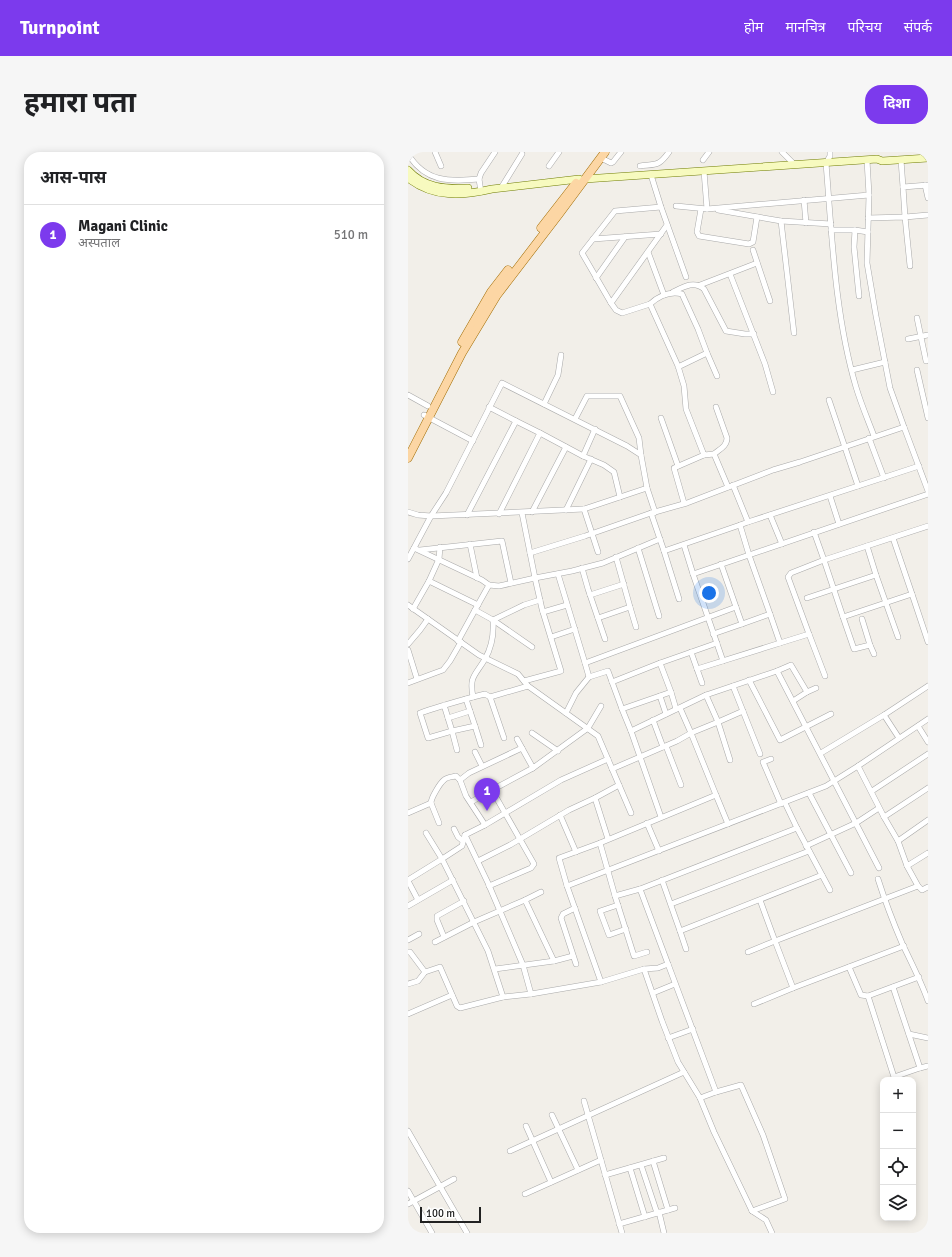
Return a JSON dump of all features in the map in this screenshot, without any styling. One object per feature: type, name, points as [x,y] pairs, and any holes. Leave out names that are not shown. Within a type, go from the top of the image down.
[{"type":"main road","points":[[408,458],[426,416],[428,406],[468,330],[492,292],[602,154]]},
{"type":"main road","points":[[872,160],[881,157],[928,154]]},
{"type":"main road","points":[[408,170],[415,177],[433,186],[441,188],[492,190],[582,179],[794,164],[928,158]]},
{"type":"main road","points":[[408,178],[417,185],[437,193],[445,194],[481,190]]},
{"type":"main road","points":[[408,446],[471,336],[497,295],[582,179]]},
{"type":"street","points":[[435,152],[441,166]]},
{"type":"street","points":[[481,190],[479,179],[481,173],[495,152]]},
{"type":"street","points":[[549,166],[560,152]]},
{"type":"street","points":[[602,154],[611,163],[621,152]]},
{"type":"street","points":[[640,166],[658,164],[662,162],[669,152]]},
{"type":"street","points":[[703,160],[709,152]]},
{"type":"street","points":[[782,152],[794,164]]},
{"type":"street","points":[[830,152],[830,156],[826,163],[828,198],[842,324],[856,388],[884,478]]},
{"type":"street","points":[[409,153],[419,169],[431,176],[444,180],[458,181],[479,179]]},
{"type":"street","points":[[501,188],[522,153]]},
{"type":"street","points":[[693,574],[928,493],[890,388],[876,316],[868,263],[868,218],[872,160]]},
{"type":"street","points":[[901,160],[910,266]]},
{"type":"street","points":[[704,171],[707,210]]},
{"type":"street","points":[[651,175],[660,207],[686,277]]},
{"type":"street","points":[[903,187],[926,185],[928,198]]},
{"type":"street","points":[[676,206],[707,210],[869,195]]},
{"type":"street","points":[[804,200],[806,223]]},
{"type":"street","points":[[660,207],[615,211],[582,253],[616,310],[622,312],[650,304],[664,295],[692,284],[700,285],[757,263]]},
{"type":"street","points":[[700,209],[697,232],[699,236],[749,244],[753,242],[757,217]]},
{"type":"street","points":[[714,209],[781,221],[831,224]]},
{"type":"street","points":[[868,218],[928,215]]},
{"type":"street","points":[[781,221],[794,333]]},
{"type":"street","points":[[611,303],[667,225]]},
{"type":"street","points":[[831,230],[855,230],[868,232]]},
{"type":"street","points":[[855,230],[854,247],[859,296]]},
{"type":"street","points":[[593,239],[625,238],[661,234]]},
{"type":"street","points":[[596,278],[625,238]]},
{"type":"street","points":[[753,250],[770,301]]},
{"type":"street","points":[[648,252],[664,295]]},
{"type":"street","points":[[730,274],[754,334],[774,392]]},
{"type":"street","points":[[700,285],[704,289],[726,331],[754,334]]},
{"type":"street","points":[[673,292],[682,294],[717,376]]},
{"type":"street","points":[[650,304],[678,367],[684,386],[686,409],[704,455]]},
{"type":"street","points":[[916,318],[926,361]]},
{"type":"street","points":[[908,339],[928,335]]},
{"type":"street","points":[[678,367],[707,353]]},
{"type":"street","points":[[544,404],[558,375],[561,355]]},
{"type":"street","points":[[852,370],[885,362]]},
{"type":"street","points":[[917,370],[925,395],[928,418]]},
{"type":"street","points":[[408,559],[431,516],[446,493],[502,383],[595,429],[627,446],[640,455]]},
{"type":"street","points":[[408,395],[428,406]]},
{"type":"street","points":[[575,419],[587,396],[620,396],[639,438],[640,455],[653,513],[679,599]]},
{"type":"street","points":[[829,400],[858,486]]},
{"type":"street","points":[[489,407],[583,456],[604,465],[614,472],[620,497]]},
{"type":"street","points":[[684,503],[674,468],[704,455],[714,454],[727,443],[727,438],[716,407]]},
{"type":"street","points":[[426,416],[472,440]]},
{"type":"street","points":[[661,418],[678,466]]},
{"type":"street","points":[[467,515],[516,421]]},
{"type":"street","points":[[530,553],[592,534],[684,503],[772,470],[904,427]]},
{"type":"street","points":[[583,456],[595,429]]},
{"type":"street","points":[[499,514],[540,433]]},
{"type":"street","points":[[532,512],[566,447]]},
{"type":"street","points":[[714,454],[748,522]]},
{"type":"street","points":[[566,510],[591,459]]},
{"type":"street","points":[[664,551],[918,466]]},
{"type":"street","points":[[408,512],[418,515],[431,516],[584,509],[647,488]]},
{"type":"street","points":[[830,496],[839,524]]},
{"type":"street","points":[[584,509],[598,552]]},
{"type":"street","points":[[522,512],[540,600],[561,671],[524,681]]},
{"type":"street","points":[[770,515],[782,544]]},
{"type":"street","points":[[740,525],[780,643]]},
{"type":"street","points":[[825,676],[788,577],[791,573],[824,560],[928,526]]},
{"type":"street","points":[[814,532],[854,650],[870,645]]},
{"type":"street","points":[[893,538],[928,642]]},
{"type":"street","points":[[414,548],[489,585],[499,586],[558,574],[603,562],[660,539]]},
{"type":"street","points":[[420,550],[502,541],[511,583]]},
{"type":"street","points":[[470,544],[477,578]]},
{"type":"street","points":[[684,545],[723,661]]},
{"type":"street","points":[[867,546],[898,637]]},
{"type":"street","points":[[414,609],[439,559],[440,547]]},
{"type":"street","points":[[638,548],[659,616]]},
{"type":"street","points":[[616,557],[636,627]]},
{"type":"street","points":[[721,564],[742,624]]},
{"type":"street","points":[[582,568],[605,638]]},
{"type":"street","points":[[558,574],[589,677]]},
{"type":"street","points":[[807,598],[876,575]]},
{"type":"street","points":[[429,581],[477,608],[532,647]]},
{"type":"street","points":[[590,595],[624,584]]},
{"type":"street","points":[[408,682],[443,670],[450,661],[489,585]]},
{"type":"street","points":[[843,617],[886,604],[912,594]]},
{"type":"street","points":[[493,620],[524,605],[540,600]]},
{"type":"street","points":[[408,605],[486,658],[518,674],[528,686],[598,736],[631,813]]},
{"type":"street","points":[[544,612],[567,605]]},
{"type":"street","points":[[598,618],[630,607]]},
{"type":"street","points":[[585,663],[736,607]]},
{"type":"street","points":[[713,634],[770,614]]},
{"type":"street","points":[[408,644],[428,620]]},
{"type":"street","points":[[473,697],[471,681],[486,658],[493,639],[493,620]]},
{"type":"street","points":[[862,620],[874,654]]},
{"type":"street","points":[[551,637],[575,629]]},
{"type":"street","points":[[697,669],[809,634]]},
{"type":"street","points":[[612,682],[717,643]]},
{"type":"street","points":[[408,650],[417,679]]},
{"type":"street","points":[[691,652],[702,683]]},
{"type":"street","points":[[660,663],[678,709],[691,734],[728,824]]},
{"type":"street","points":[[631,731],[706,695],[791,665],[807,692]]},
{"type":"street","points":[[566,713],[576,693],[589,677],[608,671],[641,757],[661,817]]},
{"type":"street","points":[[777,671],[821,753],[879,868]]},
{"type":"street","points":[[749,680],[780,740],[831,714]]},
{"type":"street","points":[[490,697],[528,686]]},
{"type":"street","points":[[733,686],[760,754]]},
{"type":"street","points":[[792,701],[816,688]]},
{"type":"street","points":[[821,753],[927,688]]},
{"type":"street","points":[[622,709],[671,692]]},
{"type":"street","points":[[475,726],[428,738],[420,713],[485,694],[490,697],[504,738]]},
{"type":"street","points":[[706,695],[718,722],[730,760]]},
{"type":"street","points":[[660,696],[666,714]]},
{"type":"street","points":[[466,699],[481,745]]},
{"type":"street","points":[[444,705],[457,750]]},
{"type":"street","points":[[471,802],[533,768],[558,751],[588,728],[601,706]]},
{"type":"street","points":[[448,718],[470,711]]},
{"type":"street","points":[[612,769],[743,711]]},
{"type":"street","points":[[884,715],[899,738]]},
{"type":"street","points":[[567,886],[783,804],[826,786],[928,719]]},
{"type":"street","points":[[653,720],[681,785]]},
{"type":"street","points":[[918,726],[928,742]]},
{"type":"street","points":[[532,733],[558,751]]},
{"type":"street","points":[[516,739],[533,768]]},
{"type":"street","points":[[460,780],[482,766],[522,748]]},
{"type":"street","points":[[475,752],[482,766]]},
{"type":"street","points":[[872,791],[928,754]]},
{"type":"street","points":[[418,900],[408,880],[462,846],[465,835],[485,825],[561,780],[608,759]]},
{"type":"street","points":[[771,759],[763,762],[783,804],[830,890]]},
{"type":"street","points":[[858,766],[872,791],[879,808],[898,841],[918,886],[922,890],[928,887]]},
{"type":"street","points":[[439,823],[431,803],[431,798],[443,780],[456,776],[460,780],[466,796],[485,825]]},
{"type":"street","points":[[478,861],[489,857],[560,815],[619,785]]},
{"type":"street","points":[[884,817],[928,788]]},
{"type":"street","points":[[489,886],[532,868],[534,864],[492,790]]},
{"type":"street","points":[[809,793],[851,873]]},
{"type":"street","points":[[601,982],[567,886],[559,858],[608,840],[716,795]]},
{"type":"street","points":[[595,798],[608,840]]},
{"type":"street","points":[[408,813],[431,803]]},
{"type":"street","points":[[670,904],[807,848],[879,808]]},
{"type":"street","points":[[560,815],[576,852]]},
{"type":"street","points":[[898,841],[928,820]]},
{"type":"street","points":[[647,823],[659,851]]},
{"type":"street","points":[[615,896],[662,880],[797,828]]},
{"type":"street","points":[[454,829],[458,837],[463,841]]},
{"type":"street","points":[[426,833],[453,880],[474,922],[495,969],[503,997]]},
{"type":"street","points":[[465,835],[524,965],[530,994]]},
{"type":"street","points":[[600,843],[634,956],[646,952]]},
{"type":"street","points":[[908,866],[928,853]]},
{"type":"street","points":[[680,931],[822,875]]},
{"type":"street","points":[[878,879],[884,899],[928,1000]]},
{"type":"street","points":[[408,906],[453,880]]},
{"type":"street","points":[[662,880],[686,949]]},
{"type":"street","points":[[748,952],[918,886]]},
{"type":"street","points":[[640,888],[716,1092]]},
{"type":"street","points":[[435,942],[474,922],[541,892]]},
{"type":"street","points":[[525,900],[554,961]]},
{"type":"street","points":[[760,900],[793,988]]},
{"type":"street","points":[[444,937],[437,920],[437,916],[464,901]]},
{"type":"street","points":[[618,904],[600,911],[609,935],[626,929]]},
{"type":"street","points":[[575,908],[563,914],[561,918],[576,964]]},
{"type":"street","points":[[408,940],[419,934]]},
{"type":"street","points":[[754,1004],[904,946]]},
{"type":"street","points":[[408,952],[410,952],[425,972]]},
{"type":"street","points":[[495,969],[559,961],[573,956]]},
{"type":"street","points":[[408,984],[418,981],[425,972],[440,967],[457,1006],[460,1008],[503,997],[601,982],[644,968],[658,968],[668,964]]},
{"type":"street","points":[[849,967],[861,995],[868,996],[919,977]]},
{"type":"street","points":[[644,968],[668,1038],[678,1062],[700,1098],[714,1132],[752,1211],[766,1220],[772,1233]]},
{"type":"street","points":[[652,993],[675,984]]},
{"type":"street","points":[[893,987],[920,1068]]},
{"type":"street","points":[[408,1014],[452,995]]},
{"type":"street","points":[[868,996],[894,1077],[928,1066]]},
{"type":"street","points":[[668,1038],[692,1029]]},
{"type":"street","points":[[909,1034],[928,1038]]},
{"type":"street","points":[[510,1151],[684,1072]]},
{"type":"street","points":[[700,1098],[741,1085],[763,1135],[785,1199],[752,1211]]},
{"type":"street","points":[[584,1101],[622,1233]]},
{"type":"street","points":[[552,1115],[578,1170]]},
{"type":"street","points":[[526,1126],[551,1182]]},
{"type":"street","points":[[408,1131],[467,1233]]},
{"type":"street","points":[[605,1175],[664,1158]]},
{"type":"street","points":[[525,1194],[601,1160]]},
{"type":"street","points":[[653,1161],[668,1210]]},
{"type":"street","points":[[642,1165],[664,1233]]},
{"type":"street","points":[[630,1168],[645,1217]]},
{"type":"street","points":[[408,1204],[454,1178]]},
{"type":"street","points":[[408,1191],[430,1232]]},
{"type":"street","points":[[619,1224],[675,1208]]},
{"type":"place","name":"Magani Clinic","points":[[487,811]]}]
